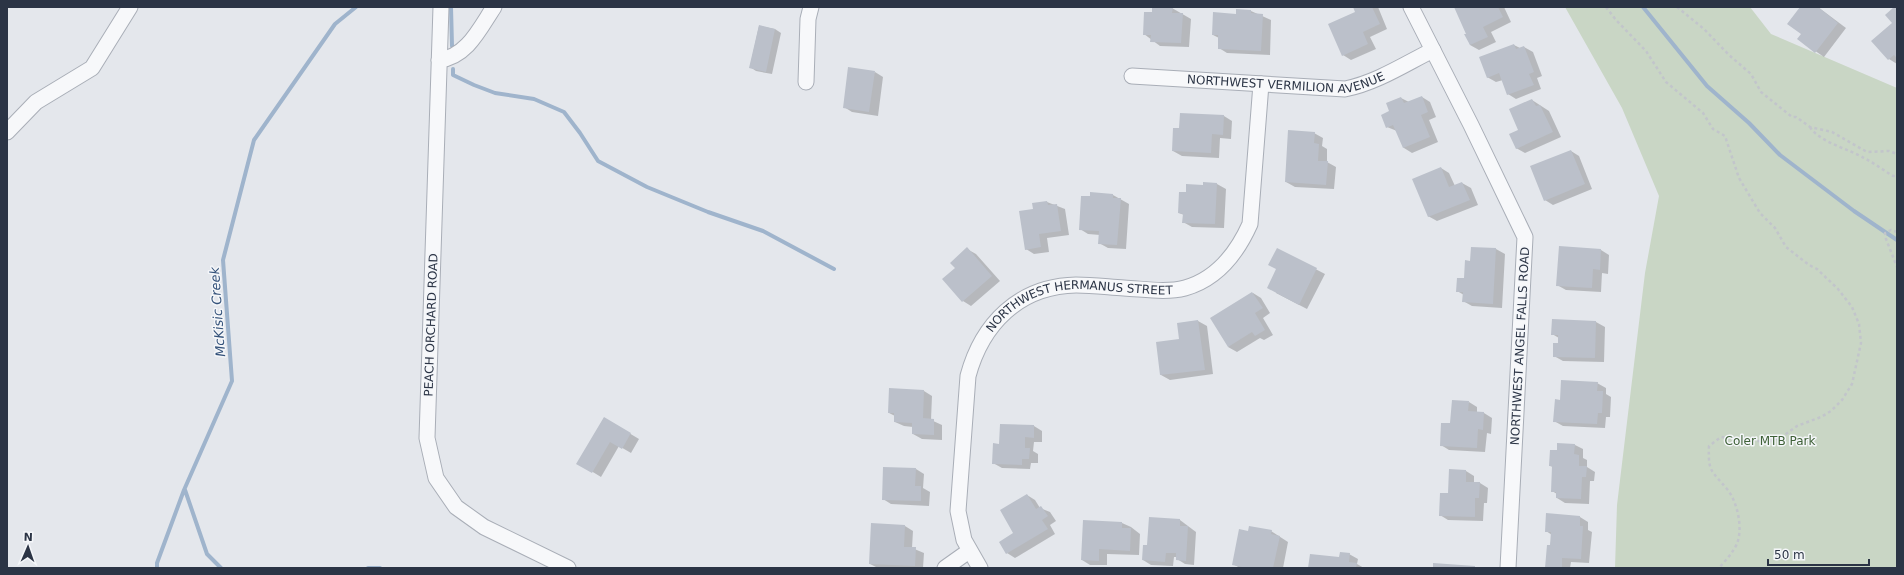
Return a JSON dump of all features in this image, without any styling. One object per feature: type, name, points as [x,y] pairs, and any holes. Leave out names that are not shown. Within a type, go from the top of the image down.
[{"type":"street","points":[[7,132],[36,102],[92,68],[130,7]]},
{"type":"street","name":"PEACH ORCHARD ROAD","points":[[441,7],[427,438],[436,478],[456,507],[484,527],[568,568]]},
{"type":"street","points":[[439,60],[456,56],[471,41],[494,7]]},
{"type":"street","points":[[806,82],[808,19],[811,7]]},
{"type":"street","name":"NORTHWEST ANGEL FALLS ROAD","points":[[1410,7],[1433,50],[1525,238],[1508,568]]},
{"type":"street","name":"NORTHWEST VERMILION AVENUE","points":[[1132,76],[1345,88],[1358,86],[1433,50]]},
{"type":"street","name":"NORTHWEST HERMANUS STREET","points":[[980,568],[964,540],[958,511],[968,376],[972,358],[984,335],[1002,314],[1018,302],[1036,293],[1052,288],[1075,285],[1152,290],[1184,288],[1213,275],[1230,260],[1245,237],[1250,224],[1261,84]]},
{"type":"street","points":[[945,568],[969,551]]},
{"type":"path","points":[[1606,7],[1616,20],[1646,51],[1666,82],[1703,113],[1713,129],[1725,136],[1739,178],[1760,213],[1776,228],[1786,247],[1809,265],[1817,269],[1838,289],[1852,307],[1859,324],[1861,343],[1852,384],[1842,400],[1831,411],[1821,417],[1797,426],[1782,437],[1767,442],[1721,437],[1709,446],[1708,462],[1714,477],[1727,489],[1733,498],[1739,516],[1739,533],[1736,548],[1719,568]]},
{"type":"path","points":[[1677,7],[1704,29],[1729,55],[1752,74],[1761,92],[1792,116],[1796,117],[1810,127],[1832,132],[1867,152],[1890,152],[1897,154]]},
{"type":"path","points":[[1810,127],[1813,132],[1823,138],[1863,157],[1893,176],[1897,176]]},
{"type":"path","points":[[1897,232],[1891,230],[1885,233],[1886,240],[1897,267]]},
{"type":"green space","name":"Coler MTB Park","points":[[1565,7],[1750,7],[1771,34],[1897,88],[1897,568],[1615,568],[1617,505],[1645,273],[1659,196],[1622,108]]},
{"type":"building","points":[[1152,7],[1173,7],[1172,13],[1183,13],[1181,43],[1150,42],[1151,35],[1143,35],[1144,12],[1152,12]]},
{"type":"building","points":[[1353,7],[1372,7],[1380,24],[1363,32],[1368,44],[1342,56],[1328,24],[1355,12]]},
{"type":"building","points":[[1454,7],[1498,7],[1503,17],[1483,27],[1488,37],[1470,45],[1464,34],[1466,34]]},
{"type":"building","points":[[1800,7],[1818,7],[1838,23],[1815,53],[1797,39],[1801,34],[1787,24]]},
{"type":"building","points":[[1894,7],[1897,7],[1897,58],[1894,55],[1888,60],[1871,41],[1892,23],[1885,15]]},
{"type":"building","points":[[1236,9],[1251,10],[1251,13],[1263,14],[1261,51],[1218,49],[1218,35],[1212,35],[1213,12],[1236,14]]},
{"type":"building","points":[[759,25],[775,29],[766,72],[749,68]]},
{"type":"building","points":[[1514,44],[1516,49],[1524,46],[1534,72],[1529,74],[1534,85],[1507,95],[1499,73],[1487,78],[1479,57]]},
{"type":"building","points":[[848,67],[875,71],[869,112],[843,108]]},
{"type":"building","points":[[1422,96],[1428,112],[1421,115],[1430,137],[1403,148],[1393,125],[1386,128],[1381,115],[1389,111],[1386,103],[1401,97],[1404,103]]},
{"type":"building","points":[[1532,99],[1536,106],[1540,105],[1553,132],[1516,149],[1509,134],[1518,130],[1509,109]]},
{"type":"building","points":[[1180,113],[1224,115],[1223,135],[1212,134],[1211,153],[1172,151],[1173,128],[1179,128]]},
{"type":"building","points":[[1288,130],[1315,132],[1314,143],[1319,144],[1318,161],[1328,161],[1326,185],[1285,182]]},
{"type":"building","points":[[1571,150],[1585,184],[1544,201],[1530,166]]},
{"type":"building","points":[[1441,167],[1449,187],[1462,182],[1470,200],[1428,217],[1412,179]]},
{"type":"building","points":[[1203,182],[1217,183],[1215,224],[1182,223],[1183,214],[1178,213],[1179,192],[1186,192],[1186,184],[1203,185]]},
{"type":"building","points":[[1090,192],[1113,194],[1113,198],[1121,198],[1117,245],[1098,244],[1099,231],[1079,230],[1081,196],[1090,196]]},
{"type":"building","points":[[1047,201],[1048,205],[1057,204],[1061,231],[1039,234],[1041,247],[1025,250],[1019,211],[1033,209],[1032,203]]},
{"type":"building","points":[[1559,246],[1601,249],[1600,270],[1593,269],[1592,288],[1556,286]]},
{"type":"building","points":[[967,247],[992,276],[962,302],[942,279],[955,268],[950,263]]},
{"type":"building","points":[[1471,247],[1496,248],[1493,304],[1462,302],[1463,292],[1456,292],[1457,278],[1464,278],[1465,260],[1470,261]]},
{"type":"building","points":[[1277,248],[1317,268],[1299,305],[1267,288],[1276,269],[1268,265]]},
{"type":"building","points":[[1252,292],[1263,308],[1255,313],[1265,330],[1255,336],[1252,332],[1228,347],[1210,318]]},
{"type":"building","points":[[1552,319],[1596,321],[1595,358],[1553,357],[1553,343],[1558,343],[1558,335],[1551,335]]},
{"type":"building","points":[[1198,320],[1205,370],[1160,375],[1156,342],[1179,339],[1177,323]]},
{"type":"building","points":[[1561,380],[1598,382],[1597,391],[1603,391],[1602,413],[1598,413],[1597,424],[1553,422],[1555,399],[1560,400]]},
{"type":"building","points":[[889,388],[924,390],[923,418],[934,419],[934,435],[912,434],[912,423],[894,422],[894,413],[888,413]]},
{"type":"building","points":[[1452,400],[1469,401],[1468,411],[1484,412],[1483,430],[1478,429],[1477,448],[1440,446],[1441,423],[1450,423]]},
{"type":"building","points":[[604,417],[631,433],[622,449],[610,442],[592,473],[576,464]]},
{"type":"building","points":[[1000,424],[1034,425],[1034,438],[1025,437],[1025,448],[1030,448],[1029,459],[1022,459],[1022,465],[992,464],[993,443],[999,444]]},
{"type":"building","points":[[1557,443],[1575,444],[1574,454],[1579,455],[1579,466],[1587,466],[1586,477],[1582,477],[1581,499],[1556,498],[1556,492],[1551,492],[1552,466],[1549,466],[1550,450],[1557,450]]},
{"type":"building","points":[[883,467],[916,468],[915,486],[921,486],[921,501],[882,500]]},
{"type":"building","points":[[1449,469],[1466,470],[1466,482],[1480,482],[1479,498],[1475,498],[1475,517],[1439,516],[1440,493],[1448,493]]},
{"type":"building","points":[[1027,494],[1036,509],[1041,506],[1048,516],[1042,520],[1048,529],[1006,554],[999,542],[1013,533],[1000,510]]},
{"type":"building","points":[[1546,513],[1580,516],[1580,526],[1583,526],[1581,559],[1562,558],[1562,568],[1545,568],[1547,545],[1550,545],[1551,532],[1545,532]]},
{"type":"building","points":[[1149,517],[1180,519],[1180,526],[1188,526],[1186,561],[1176,560],[1176,553],[1166,553],[1165,562],[1142,560],[1143,545],[1147,545]]},
{"type":"building","points":[[1083,520],[1122,522],[1122,528],[1131,528],[1130,551],[1099,549],[1099,561],[1081,560]]},
{"type":"building","points":[[871,523],[905,525],[904,547],[916,547],[915,566],[869,564]]},
{"type":"building","points":[[1249,526],[1272,530],[1271,534],[1280,536],[1273,568],[1247,568],[1232,565],[1239,529],[1248,531]]},
{"type":"building","points":[[1340,552],[1350,553],[1349,562],[1357,563],[1356,568],[1308,568],[1310,554],[1339,557]]},
{"type":"building","points":[[1433,563],[1475,566],[1475,568],[1433,568]]},
{"type":"waterway","name":"McKisic Creek","points":[[157,568],[157,563],[184,490],[232,381],[223,260],[254,140],[335,24],[356,7]]},
{"type":"waterway","points":[[451,7],[452,46]]},
{"type":"waterway","points":[[1643,7],[1707,86],[1749,123],[1780,155],[1854,211],[1897,240]]},
{"type":"waterway","points":[[453,69],[453,75],[474,85],[495,93],[534,99],[564,112],[598,161],[647,187],[708,212],[763,231],[834,269]]},
{"type":"waterway","points":[[185,490],[207,554],[221,568]]},
{"type":"waterway","points":[[368,568],[380,568]]}]
